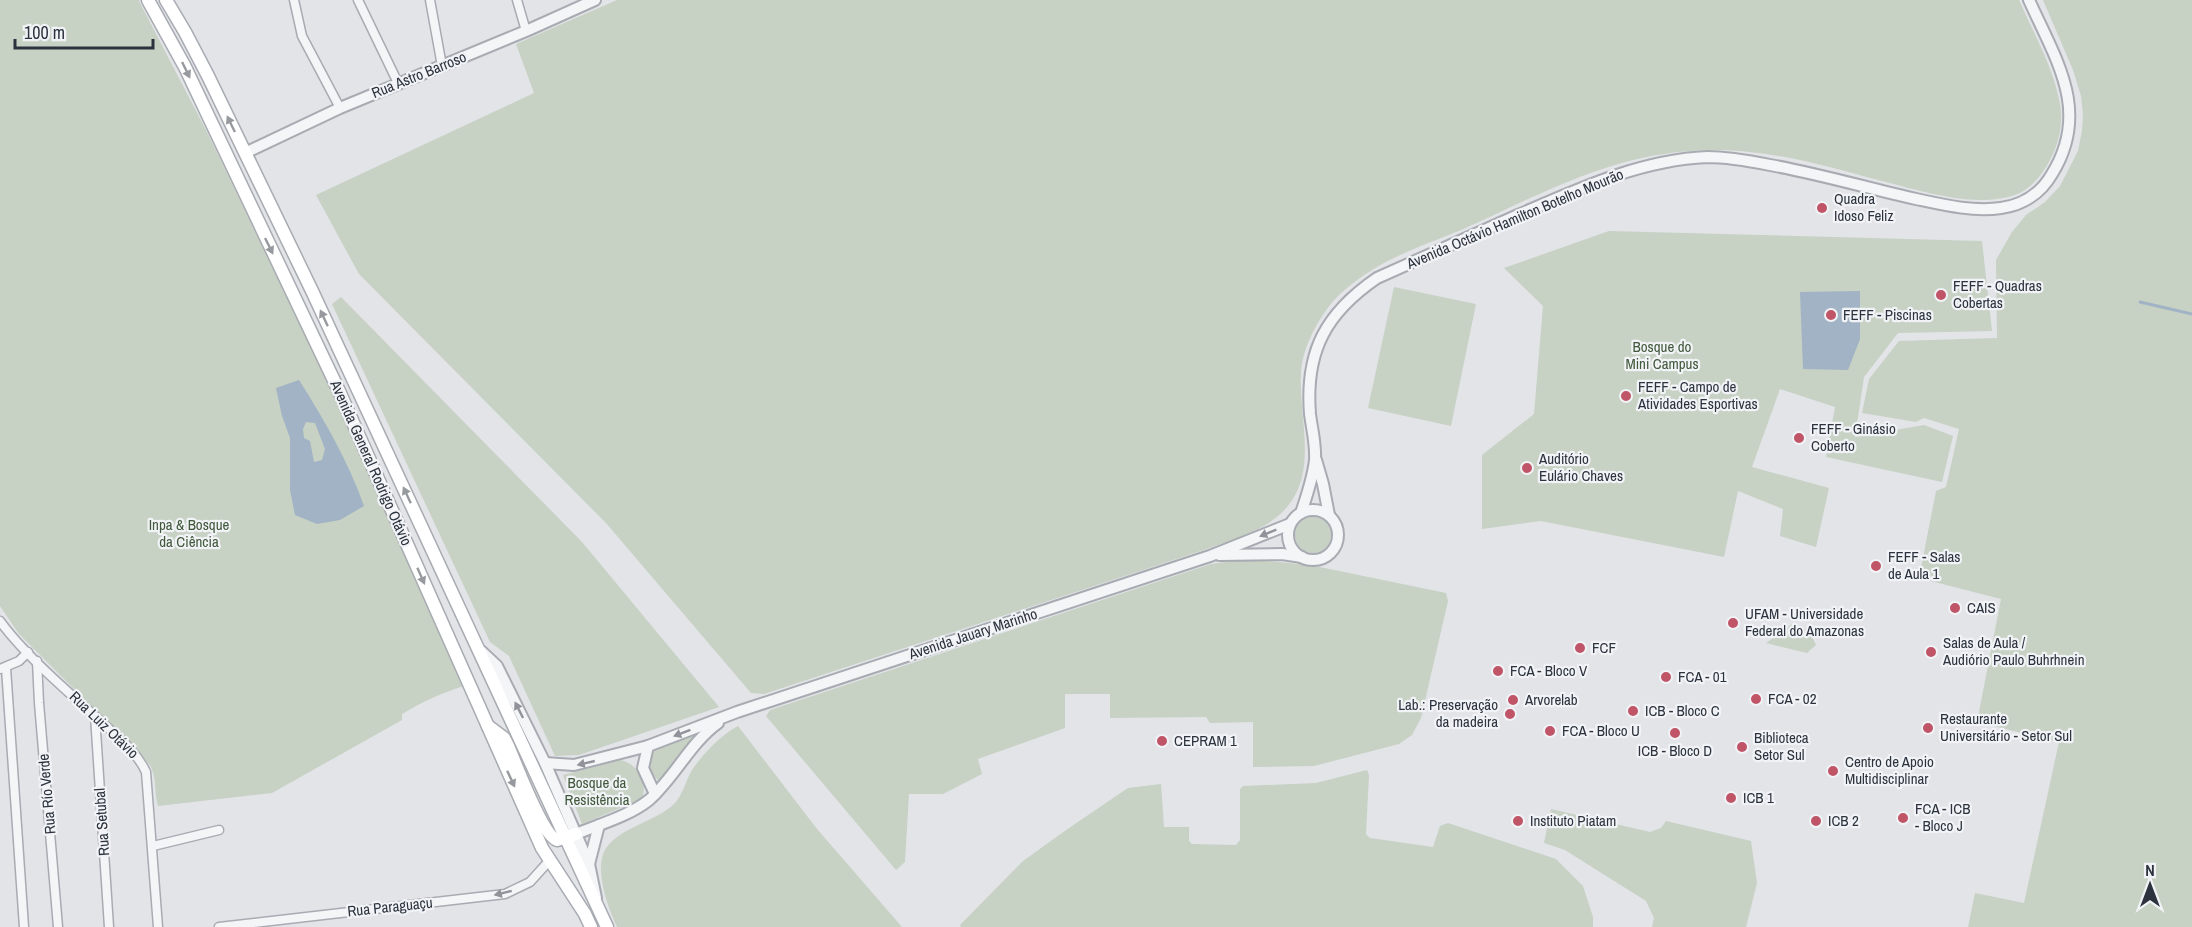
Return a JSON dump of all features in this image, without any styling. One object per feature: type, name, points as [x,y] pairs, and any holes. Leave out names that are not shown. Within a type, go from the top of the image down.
[{"type":"main road","name":"Avenida General Rodrigo Otávio","points":[[148,0],[185,67],[339,391],[549,861],[585,914],[591,927]]},
{"type":"main road","name":"Avenida General Rodrigo Otávio","points":[[166,0],[185,32],[245,153],[420,522],[474,644],[571,836],[598,910],[607,927]]},
{"type":"main road","points":[[488,725],[504,738],[550,836],[557,840],[571,836]]},
{"type":"street","points":[[294,0],[302,36],[340,108]]},
{"type":"street","points":[[358,0],[398,83]]},
{"type":"street","points":[[430,0],[442,66]]},
{"type":"street","points":[[517,0],[526,31]]},
{"type":"street","name":"Rua Astro Barroso","points":[[245,153],[340,108],[595,0]]},
{"type":"street","name":"Avenida Octávio Hamilton Botelho Mourão","points":[[1301,513],[1315,458],[1315,437],[1310,415],[1310,373],[1321,338],[1335,315],[1353,294],[1377,278],[1535,208],[1617,175],[1653,165],[1709,157],[1750,161],[1808,172],[1950,206],[2002,208],[2021,203],[2037,193],[2050,179],[2060,162],[2066,147],[2071,114],[2062,74],[2029,0]]},
{"type":"street","name":"Avenida Octávio Hamilton Botelho Mourão","points":[[1315,458],[1329,515]]},
{"type":"street","points":[[1315,510],[1329,515],[1337,526],[1336,545],[1331,552],[1317,560],[1302,557],[1291,546],[1288,531],[1290,524],[1301,513],[1315,510]]},
{"type":"street","name":"Avenida Jauary Marinho","points":[[545,763],[574,765],[648,746],[737,712],[1209,556],[1290,524]]},
{"type":"street","name":"Avenida Jauary Marinho","points":[[1209,556],[1260,554],[1302,557]]},
{"type":"street","name":"Rua Luiz Otávio","points":[[2,627],[142,762],[146,772],[158,927]]},
{"type":"street","name":"Avenida General Rodrigo Otávio","points":[[474,644],[497,666],[545,763],[571,836],[590,864],[598,910]]},
{"type":"street","points":[[24,927],[3,668],[19,661],[28,652]]},
{"type":"street","name":"Rua Río Verde","points":[[37,661],[58,927]]},
{"type":"street","name":"Avenida Jauary Marinho","points":[[571,836],[636,808],[655,794],[707,731],[737,712]]},
{"type":"street","name":"Rua Setubal","points":[[95,716],[109,927]]},
{"type":"street","points":[[643,768],[648,746]]},
{"type":"street","points":[[625,753],[643,768],[655,794]]},
{"type":"street","points":[[590,864],[599,825]]},
{"type":"street","points":[[153,846],[219,830]]},
{"type":"street","name":"Rua Paraguaçu","points":[[219,927],[505,894],[530,882],[549,861]]},
{"type":"green space","name":"Inpa & Bosque da Ciência","points":[[0,0],[139,0],[208,134],[324,374],[408,563],[435,615],[464,686],[409,710],[402,714],[402,720],[272,793],[158,806],[154,775],[150,765],[19,634],[0,606]]},
{"type":"green space","points":[[617,0],[2019,0],[2052,74],[2061,122],[2059,138],[2040,176],[2021,192],[1999,199],[1964,199],[1946,196],[1798,160],[1765,154],[1716,150],[1666,154],[1634,160],[1598,170],[1538,194],[1390,260],[1357,280],[1331,304],[1313,331],[1302,365],[1301,391],[1305,449],[1300,485],[1291,501],[1270,522],[1242,536],[1204,550],[764,694],[751,693],[606,523],[359,274],[316,195],[534,93],[516,44]]},
{"type":"green space","points":[[2043,0],[2192,0],[2192,927],[1968,927],[1975,893],[2024,903],[2059,742],[1977,722],[2001,599],[1919,578],[1936,491],[1946,487],[1959,429],[1924,418],[1916,422],[1862,413],[1869,379],[1899,341],[1997,338],[1996,260],[2012,232],[2026,215],[2045,202],[2060,186],[2078,151],[2082,131],[2081,96],[2073,70]]},
{"type":"green space","name":"Bosque do Mini Campus","points":[[1609,231],[1982,241],[1992,331],[1898,333],[1864,377],[1855,437],[1924,425],[1953,436],[1942,482],[1826,457],[1835,407],[1780,389],[1752,467],[1829,488],[1816,547],[1780,536],[1783,509],[1738,491],[1724,557],[1541,521],[1482,529],[1482,455],[1534,414],[1543,306],[1504,268]]},
{"type":"green space","points":[[1394,287],[1476,304],[1451,426],[1368,408]]},
{"type":"green space","points":[[341,297],[582,542],[719,707],[579,755],[555,756],[509,656],[490,642],[332,304]]},
{"type":"green space","points":[[1313,517],[1325,523],[1331,535],[1325,547],[1313,553],[1301,547],[1295,535],[1301,523]]},
{"type":"green space","points":[[1247,559],[1310,565],[1446,593],[1448,601],[1421,718],[1412,735],[1399,744],[1314,766],[1253,767],[1253,722],[1210,723],[1206,717],[1110,718],[1110,694],[1065,694],[1065,728],[978,759],[982,774],[943,794],[909,794],[905,862],[896,870],[766,716],[770,710],[1211,564]]},
{"type":"green space","points":[[1791,625],[1809,630],[1816,645],[1807,653],[1766,643]]},
{"type":"green space","points":[[738,726],[817,829],[902,927],[617,927],[602,880],[604,852],[617,837],[667,810],[675,803],[698,761],[720,739]]},
{"type":"green space","name":"Bosque da Resistência","points":[[700,731],[702,734],[665,779],[659,781],[649,765],[649,756],[653,746]]},
{"type":"green space","name":"Bosque da Resistência","points":[[621,760],[633,766],[641,775],[644,786],[642,799],[582,824],[563,775]]},
{"type":"green space","points":[[1367,770],[1369,775],[1366,834],[1370,838],[1433,847],[1440,826],[1448,823],[1556,859],[1583,886],[1593,917],[1593,927],[961,927],[960,925],[1023,861],[1128,788],[1161,784],[1164,827],[1189,827],[1189,841],[1192,844],[1236,845],[1240,840],[1240,789],[1243,786],[1316,783]]},
{"type":"green space","points":[[1551,809],[1650,832],[1661,828],[1666,821],[1751,841],[1757,883],[1746,927],[1652,927],[1654,918],[1646,901],[1565,850],[1544,843]]},
{"type":"water","name":"FEFF - Piscinas","points":[[1860,291],[1860,339],[1848,370],[1803,369],[1800,292]]},
{"type":"water","points":[[299,380],[351,473],[364,506],[340,520],[317,524],[295,515],[290,490],[290,438],[276,388]],"holes":[[[306,422],[315,423],[325,449],[322,460],[314,462],[310,441],[304,438],[303,429]]]},
{"type":"waterway","points":[[2140,302],[2192,314]]},
{"type":"place","name":"Quadra Idoso Feliz","points":[[1822,208]]},
{"type":"place","name":"FEFF - Quadras Cobertas","points":[[1941,295]]},
{"type":"place","name":"FEFF - Piscinas","points":[[1831,315]]},
{"type":"place","name":"FEFF - Campo de Atividades Esportivas","points":[[1626,396]]},
{"type":"place","name":"FEFF - Ginásio Coberto","points":[[1799,438]]},
{"type":"place","name":"Auditório Eulário Chaves","points":[[1527,468]]},
{"type":"place","name":"FEFF - Salas de Aula 1","points":[[1876,566]]},
{"type":"place","name":"CAIS","points":[[1955,608]]},
{"type":"place","name":"UFAM - Universidade Federal do Amazonas","points":[[1733,623]]},
{"type":"place","name":"FCF","points":[[1580,648]]},
{"type":"place","name":"Salas de Aula / Audiório Paulo Buhrhnein","points":[[1931,652]]},
{"type":"place","name":"FCA - Bloco V","points":[[1498,671]]},
{"type":"place","name":"FCA - 01","points":[[1666,677]]},
{"type":"place","name":"FCA - 02","points":[[1756,699]]},
{"type":"place","name":"Arvorelab","points":[[1513,700]]},
{"type":"place","name":"ICB - Bloco C","points":[[1633,711]]},
{"type":"place","name":"Lab.: Preservação da madeira","points":[[1510,714]]},
{"type":"place","name":"Restaurante Universitário - Setor Sul","points":[[1928,728]]},
{"type":"place","name":"FCA - Bloco U","points":[[1550,731]]},
{"type":"place","name":"ICB - Bloco D","points":[[1675,733]]},
{"type":"place","name":"CEPRAM 1","points":[[1162,741]]},
{"type":"place","name":"Biblioteca Setor Sul","points":[[1742,747]]},
{"type":"place","name":"Centro de Apoio Multidisciplinar","points":[[1833,771]]},
{"type":"place","name":"ICB 1","points":[[1731,798]]},
{"type":"place","name":"FCA - ICB - Bloco J","points":[[1903,818]]},
{"type":"place","name":"Instituto Piatam","points":[[1518,821]]},
{"type":"place","name":"ICB 2","points":[[1816,821]]}]
